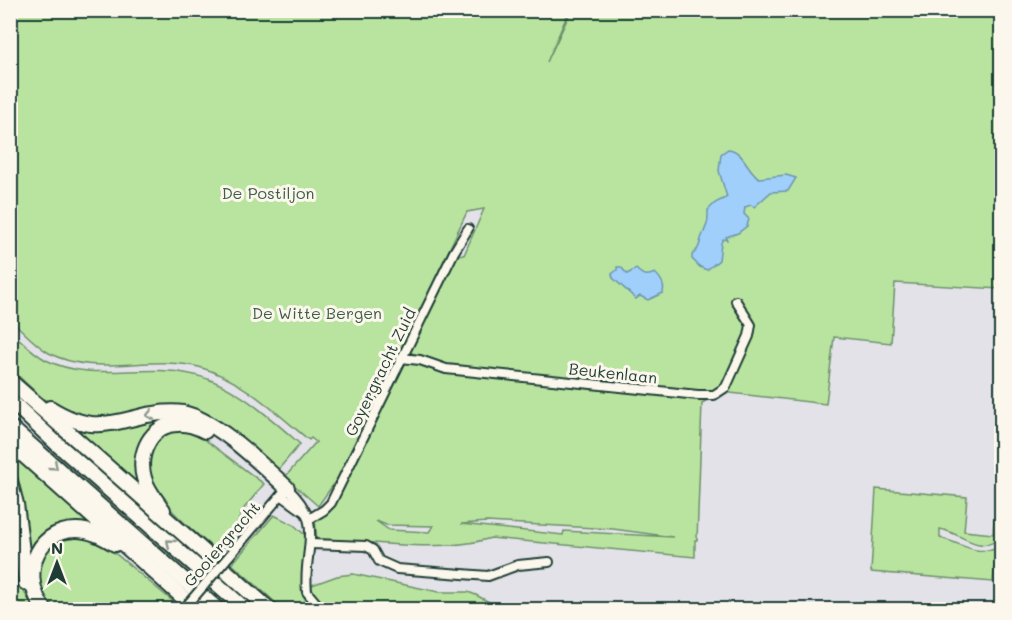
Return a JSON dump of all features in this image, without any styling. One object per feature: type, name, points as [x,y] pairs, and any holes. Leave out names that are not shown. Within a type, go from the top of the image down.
[{"type":"highway","points":[[13,390],[82,424],[108,425],[168,412],[184,413],[203,420],[234,442],[284,491]]},
{"type":"highway","points":[[13,390],[270,609]]},
{"type":"highway","points":[[13,390],[56,443],[246,609]]},
{"type":"highway","points":[[178,531],[148,489],[142,466],[143,452],[148,442],[157,432],[167,426],[185,424],[205,430],[284,491]]},
{"type":"highway","points":[[10,427],[218,609]]},
{"type":"highway","points":[[10,443],[197,609]]},
{"type":"highway","points":[[10,481],[16,504],[25,580],[28,594],[37,609]]},
{"type":"highway","points":[[45,609],[33,587],[32,567],[38,549],[52,536],[76,530],[95,533],[138,557]]},
{"type":"street","name":"Goyergracht Zuid","points":[[308,517],[324,510],[331,503],[454,252],[468,229]]},
{"type":"street","name":"Beukenlaan","points":[[401,358],[420,360],[446,369],[714,395],[726,387],[749,336],[751,325],[736,301]]},
{"type":"street","points":[[284,491],[302,502],[308,517],[310,546],[307,592],[322,609]]},
{"type":"street","name":"Gooiergracht","points":[[183,609],[284,491]]},
{"type":"street","points":[[310,546],[366,546],[373,550],[379,561],[397,569],[488,576],[518,565],[549,561]]},
{"type":"green space","points":[[11,11],[569,11],[547,62],[571,11],[1001,11],[1001,289],[895,283],[891,343],[834,337],[826,404],[722,392],[702,403],[695,557],[491,538],[452,545],[430,546],[323,539],[317,542],[315,518],[335,504],[405,360],[415,362],[417,355],[409,352],[457,254],[464,255],[484,209],[467,212],[345,468],[318,506],[285,477],[316,442],[311,438],[309,440],[244,388],[215,372],[199,367],[161,363],[85,364],[67,360],[44,350],[11,320]],"holes":[[[376,521],[386,525],[433,526],[429,532],[389,530]],[[487,522],[613,529],[673,537],[564,531],[563,535],[461,524]]]},
{"type":"green space","points":[[10,331],[41,357],[63,367],[99,372],[172,371],[205,378],[235,392],[300,444],[277,471],[217,420],[189,408],[162,407],[93,417],[67,413],[41,397],[11,369]]},
{"type":"green space","points":[[176,415],[151,429],[144,491],[69,424]]},
{"type":"green space","points":[[186,430],[204,439],[264,484],[242,511],[234,533],[219,553],[162,499],[148,472],[147,459],[159,437],[170,431]]},
{"type":"green space","points":[[10,452],[102,535],[60,529],[28,572],[11,475]]},
{"type":"green space","points":[[876,489],[967,497],[964,531],[993,534],[994,520],[999,521],[997,540],[983,545],[940,529],[940,538],[980,551],[996,549],[993,582],[871,572]]},
{"type":"green space","points":[[10,503],[23,590],[34,609],[11,609]]},
{"type":"green space","points":[[274,515],[294,525],[307,537],[302,588],[305,599],[315,609],[283,609],[232,564]]},
{"type":"green space","points":[[67,535],[88,537],[105,545],[176,604],[171,610],[50,609],[43,599],[36,576],[43,550],[54,541]]},
{"type":"green space","points":[[353,574],[439,592],[468,592],[502,609],[328,609],[312,593],[312,585],[337,576]]},
{"type":"water","points":[[728,149],[737,153],[759,178],[786,175],[796,178],[788,191],[771,192],[754,207],[751,205],[745,207],[744,214],[749,219],[747,226],[738,233],[726,237],[727,240],[723,239],[719,260],[707,270],[692,259],[692,255],[699,247],[707,225],[708,210],[715,203],[727,197],[719,171],[721,154]]},
{"type":"water","points":[[617,267],[621,267],[627,274],[636,269],[645,275],[655,273],[664,287],[663,293],[648,300],[640,296],[636,299],[613,278],[612,274]]},
{"type":"park label","name":"De Postiljon","points":[[268,193]]},
{"type":"park label","name":"De Witte Bergen","points":[[317,313]]}]
